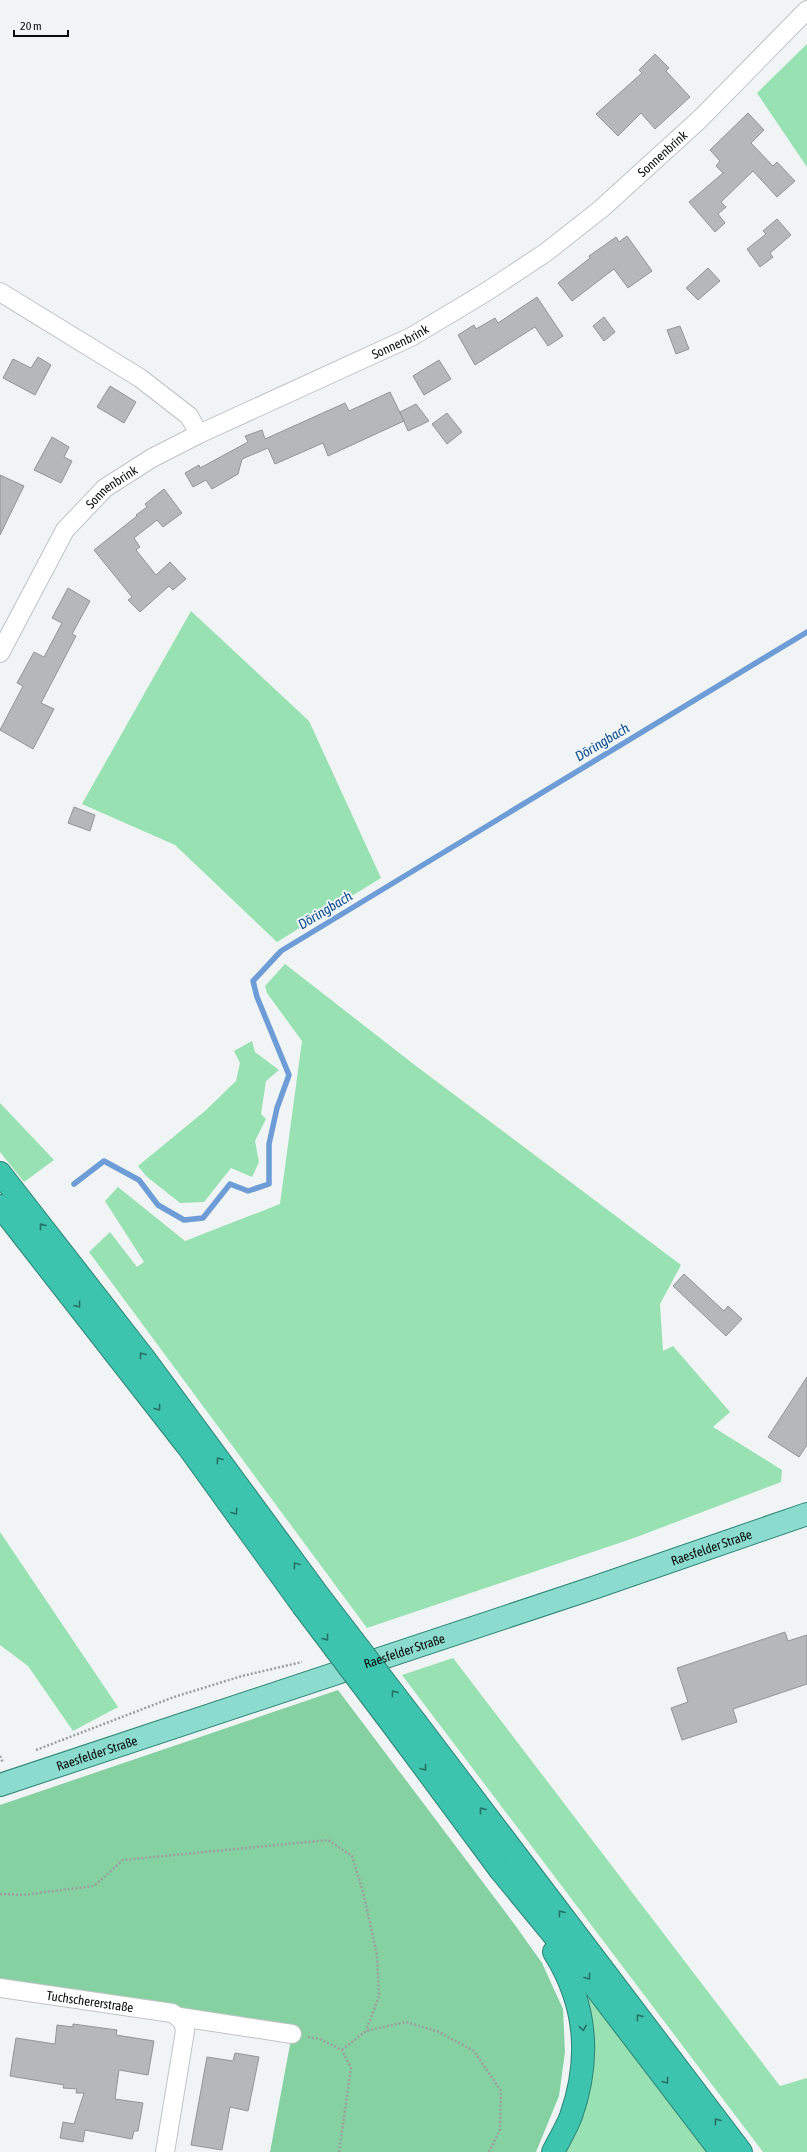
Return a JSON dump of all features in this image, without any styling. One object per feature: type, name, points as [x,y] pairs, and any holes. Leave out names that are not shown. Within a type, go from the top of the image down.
[{"type":"highway","points":[[0,1173],[144,1358],[311,1601]]},
{"type":"highway","points":[[0,1206],[189,1448],[311,1601],[409,1730],[741,2152]]},
{"type":"highway","points":[[409,1730],[569,1978],[581,2016],[584,2037],[581,2079],[570,2117],[553,2152]]},
{"type":"highway","points":[[501,1871],[579,1966],[721,2152]]},
{"type":"main road","name":"Raesfelder Straße","points":[[0,1785],[807,1514]]},
{"type":"street","name":"Sonnenbrink","points":[[0,654],[66,530],[105,488],[152,458],[199,434],[411,337],[486,292],[545,253],[601,209],[679,139],[807,10]]},
{"type":"street","points":[[0,292],[140,378],[189,416],[199,434]]},
{"type":"street","name":"Tuchschererstraße","points":[[0,1988],[172,2012],[180,2018],[292,2034]]},
{"type":"street","points":[[165,2152],[185,2031],[184,2023],[180,2018]]},
{"type":"path","points":[[32,1752],[174,1697],[242,1676],[309,1660]]},
{"type":"path","points":[[0,1756],[2,1764],[11,1760]]},
{"type":"path","points":[[0,1894],[23,1896],[94,1886],[123,1860],[328,1840],[352,1856],[363,1892],[377,1955],[379,1996],[366,2031]]},
{"type":"path","points":[[342,2050],[366,2031],[406,2022],[439,2032],[474,2051],[501,2091],[500,2130],[489,2152]]},
{"type":"path","points":[[292,2034],[320,2039],[342,2050],[351,2068],[339,2152]]},
{"type":"green space","points":[[807,44],[807,167],[757,93]]},
{"type":"green space","points":[[191,611],[309,721],[381,878],[277,942],[175,845],[82,804]]},
{"type":"green space","points":[[285,964],[416,1066],[681,1265],[660,1304],[663,1351],[673,1346],[730,1412],[713,1427],[782,1470],[781,1482],[634,1538],[367,1628],[89,1252],[110,1232],[137,1267],[144,1262],[105,1201],[118,1187],[185,1241],[280,1204],[302,1041],[267,993],[265,986]]},
{"type":"green space","points":[[252,1041],[255,1052],[279,1070],[266,1081],[261,1114],[266,1119],[255,1141],[259,1162],[252,1177],[231,1168],[204,1202],[180,1203],[146,1176],[138,1166],[205,1111],[236,1081],[240,1063],[234,1051]]},
{"type":"green space","points":[[0,1103],[54,1160],[24,1182],[0,1152]]},
{"type":"green space","points":[[0,1532],[118,1707],[73,1731],[28,1666],[0,1645]]},
{"type":"green space","points":[[453,1658],[780,2086],[807,2078],[807,2152],[763,2152],[402,1675]]},
{"type":"green space","points":[[338,1690],[542,1963],[563,2009],[565,2052],[559,2096],[536,2152],[270,2152],[292,2034],[0,1984],[0,1805]]},
{"type":"green space","points":[[585,1992],[708,2152],[562,2152],[594,2053],[593,2027]]},
{"type":"building","points":[[655,54],[669,68],[666,71],[690,97],[655,129],[641,113],[618,136],[596,114],[642,73],[639,70]]},
{"type":"building","points":[[748,113],[764,130],[751,143],[773,166],[777,162],[795,181],[777,197],[753,171],[721,202],[726,207],[718,214],[725,223],[715,232],[689,202],[723,173],[716,166],[720,161],[710,150]]},
{"type":"building","points":[[777,219],[791,235],[770,253],[773,257],[760,267],[747,249],[766,234],[763,231]]},
{"type":"building","points":[[627,236],[652,271],[628,288],[614,269],[572,301],[558,283],[590,258],[589,256],[616,237],[619,242]]},
{"type":"building","points":[[708,268],[720,281],[698,300],[686,288]]},
{"type":"building","points":[[537,297],[563,336],[548,346],[535,327],[475,365],[458,335],[474,325],[476,329],[495,318],[498,323]]},
{"type":"building","points":[[604,317],[615,332],[604,341],[593,326]]},
{"type":"building","points":[[680,326],[689,349],[676,354],[667,330]]},
{"type":"building","points":[[38,357],[51,365],[35,395],[3,378],[13,359],[31,368]]},
{"type":"building","points":[[439,360],[451,379],[424,395],[413,376]]},
{"type":"building","points":[[110,386],[136,402],[124,423],[97,407]]},
{"type":"building","points":[[390,392],[404,421],[328,456],[323,443],[275,464],[268,448],[242,459],[238,474],[212,489],[206,480],[193,487],[185,473],[199,465],[200,468],[248,442],[245,436],[262,430],[265,439],[345,403],[349,411]]},
{"type":"building","points":[[416,404],[429,421],[408,431],[400,412]]},
{"type":"building","points":[[447,413],[462,432],[447,444],[432,424]]},
{"type":"building","points":[[52,437],[69,447],[64,457],[72,461],[61,483],[34,470]]},
{"type":"building","points":[[0,475],[24,486],[0,535]]},
{"type":"building","points":[[164,489],[182,513],[163,527],[157,520],[134,538],[140,547],[136,550],[156,575],[170,562],[186,579],[173,590],[169,586],[140,612],[128,600],[132,597],[94,550],[137,516],[136,515],[147,507],[145,504]]},
{"type":"building","points":[[68,588],[90,601],[72,634],[76,636],[41,703],[54,709],[33,749],[0,730],[23,686],[17,683],[34,652],[44,657],[62,623],[52,618]]},
{"type":"building","points":[[74,807],[95,815],[90,831],[68,823]]},
{"type":"building","points":[[684,1274],[724,1311],[728,1306],[742,1319],[726,1336],[673,1286]]},
{"type":"building","points":[[807,1377],[807,1445],[799,1457],[768,1437]]},
{"type":"building","points":[[785,1632],[788,1641],[807,1635],[807,1684],[733,1709],[737,1722],[682,1740],[671,1708],[688,1702],[677,1668]]},
{"type":"building","points":[[73,2024],[117,2030],[116,2035],[154,2041],[148,2075],[119,2070],[115,2099],[143,2103],[138,2131],[134,2131],[132,2139],[85,2130],[83,2142],[60,2138],[63,2122],[74,2124],[84,2093],[76,2093],[77,2089],[63,2088],[64,2085],[10,2076],[16,2038],[55,2044],[57,2025],[73,2027]]},
{"type":"building","points":[[235,2053],[259,2057],[248,2111],[230,2107],[222,2150],[191,2145],[207,2057],[233,2061]]},
{"type":"waterway","name":"Döringbach","points":[[74,1184],[104,1161],[139,1180],[158,1205],[184,1220],[203,1218],[230,1184],[248,1191],[269,1184],[269,1144],[277,1108],[289,1075],[257,997],[253,981],[281,951],[807,632]]}]
